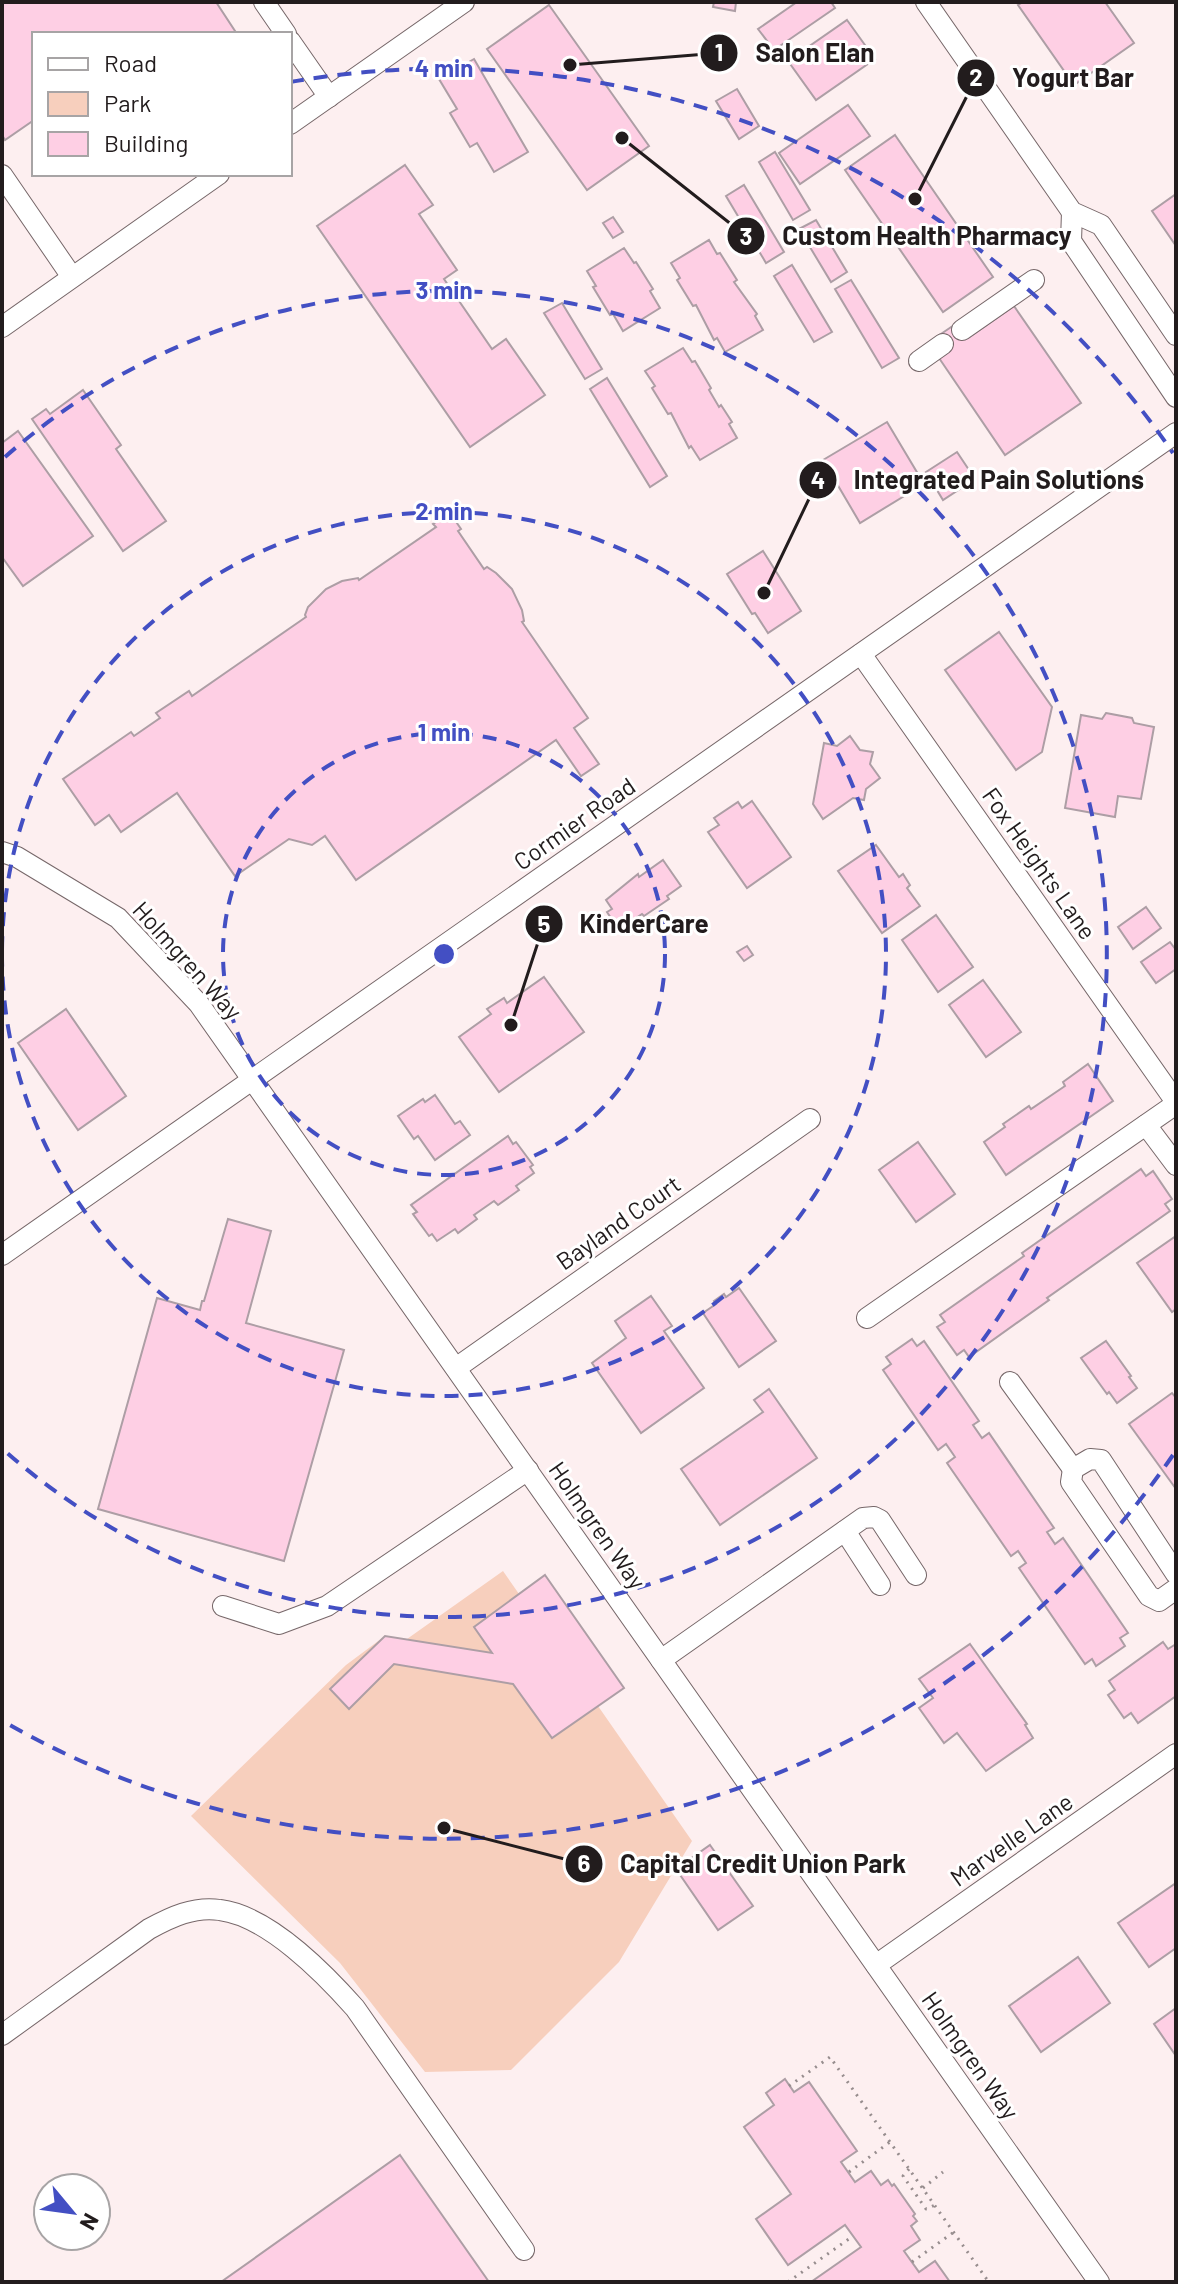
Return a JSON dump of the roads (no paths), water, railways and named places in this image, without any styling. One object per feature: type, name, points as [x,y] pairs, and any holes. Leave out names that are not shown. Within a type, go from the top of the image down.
[{"type":"street","points":[[264,2],[285,32]]},
{"type":"street","points":[[292,123],[464,2]]},
{"type":"street","points":[[926,2],[1072,212],[1101,225],[1176,335]]},
{"type":"street","points":[[292,44],[329,97]]},
{"type":"street","points":[[2,175],[72,277]]},
{"type":"street","points":[[2,327],[216,176]]},
{"type":"street","points":[[1072,212],[1071,241],[1176,397]]},
{"type":"street","points":[[962,330],[1034,280]]},
{"type":"street","points":[[919,361],[943,344]]},
{"type":"street","name":"Cormier Road","points":[[2,1255],[1176,433]]},
{"type":"street","name":"Fox Heights Lane","points":[[861,654],[1176,1103]]},
{"type":"street","name":"Holmgren Way","points":[[2,852],[17,857],[118,918],[199,1004],[1099,2282]]},
{"type":"street","points":[[867,1318],[1176,1103]]},
{"type":"street","name":"Bayland Court","points":[[456,1368],[810,1119]]},
{"type":"street","points":[[1146,1125],[1176,1165]]},
{"type":"street","points":[[1010,1382],[1073,1469],[1071,1482],[1149,1596],[1159,1601],[1176,1589]]},
{"type":"street","points":[[1073,1469],[1090,1459],[1101,1460],[1176,1574]]},
{"type":"street","points":[[223,1606],[279,1624],[327,1606],[528,1470]]},
{"type":"street","points":[[661,1660],[863,1518],[880,1520],[916,1575]]},
{"type":"street","points":[[845,1531],[880,1585]]},
{"type":"street","name":"Marvelle Lane","points":[[876,1965],[1174,1761]]},
{"type":"street","points":[[2,2035],[170,1917],[192,1910],[219,1909],[238,1914],[291,1946],[330,1980],[355,2008],[524,2250]]},
{"type":"place","name":"Salon Elan","points":[[570,65]]},
{"type":"place","name":"Custom Health Pharmacy","points":[[622,138]]},
{"type":"place","name":"Yogurt Bar","points":[[915,199]]},
{"type":"place","name":"Integrated Pain Solutions","points":[[764,593]]},
{"type":"place","name":"KinderCare","points":[[511,1025]]},
{"type":"place","name":"Capital Credit Union Park","points":[[444,1828]]}]
